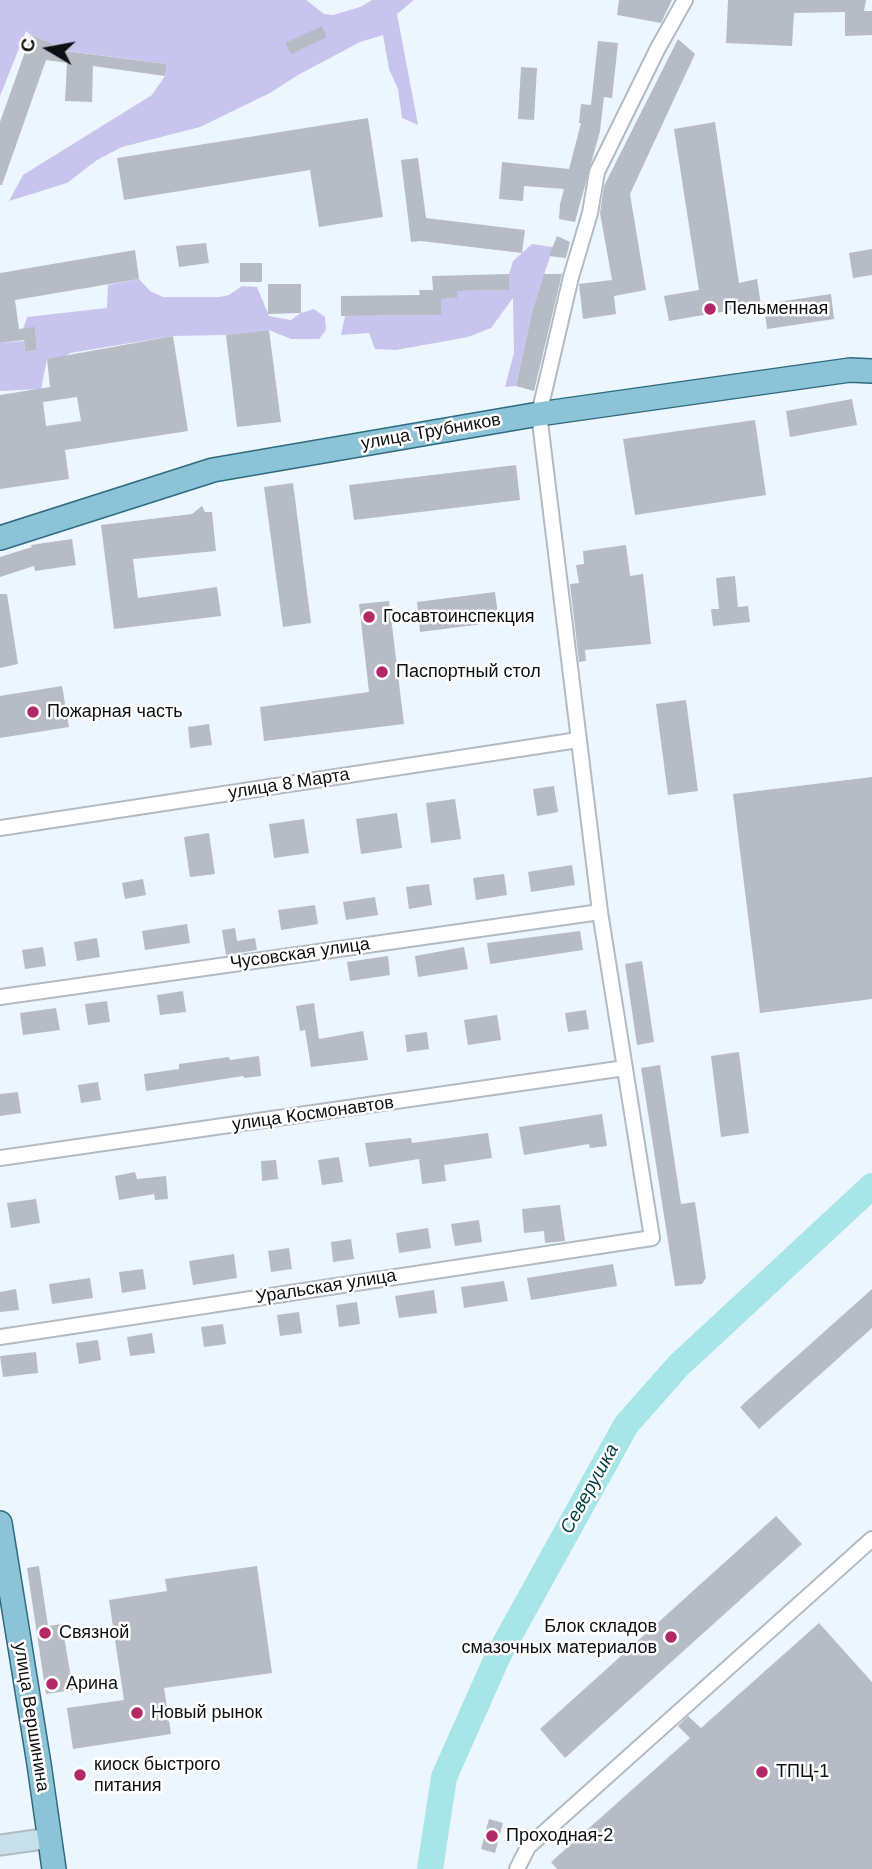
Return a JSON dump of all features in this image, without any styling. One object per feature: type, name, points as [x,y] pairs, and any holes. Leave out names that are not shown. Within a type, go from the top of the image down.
[{"type":"main road","name":"улица Трубников","points":[[0,538],[213,470],[539,414],[850,370],[872,371]]},
{"type":"main road","name":"улица Вершинина","points":[[0,1523],[54,1869]]},
{"type":"street","points":[[625,1068],[600,912],[539,414],[571,277],[590,213],[597,172],[658,48],[685,0]]},
{"type":"street","name":"улица 8 Марта","points":[[0,828],[578,740]]},
{"type":"street","name":"Чусовская улица","points":[[0,997],[600,912]]},
{"type":"street","name":"улица Космонавтов","points":[[0,1158],[625,1068]]},
{"type":"street","name":"Уральская улица","points":[[0,1337],[652,1238],[625,1068]]},
{"type":"street","points":[[517,1869],[528,1847],[872,1539]]},
{"type":"street","points":[[0,1845],[50,1838]]},
{"type":"shaded area","points":[[0,0],[306,0],[324,14],[333,15],[360,7],[372,0],[414,0],[397,14],[418,125],[402,118],[398,89],[389,69],[383,35],[360,42],[270,93],[200,127],[122,147],[97,160],[67,183],[9,201],[23,175],[152,95],[165,76],[167,64],[60,50],[49,51],[52,43],[26,31],[0,96]]},
{"type":"shaded area","points":[[532,244],[553,247],[532,312],[516,386],[505,387],[514,353],[513,298],[491,328],[468,337],[396,350],[375,349],[369,333],[341,335],[345,316],[441,315],[441,299],[456,298],[457,291],[509,290],[509,274],[513,261]]},
{"type":"shaded area","points":[[139,279],[150,291],[163,297],[219,297],[229,295],[242,286],[257,287],[269,316],[291,320],[314,309],[325,317],[326,330],[319,339],[291,339],[269,330],[226,335],[173,336],[70,353],[65,357],[47,359],[41,389],[0,391],[0,343],[24,341],[25,352],[37,350],[35,328],[23,329],[27,317],[107,308],[108,285]]},
{"type":"building","points":[[619,0],[672,0],[661,23],[617,15]]},
{"type":"building","points":[[728,0],[866,0],[864,11],[872,11],[872,35],[845,36],[845,12],[794,13],[792,46],[726,43]]},
{"type":"building","points":[[322,26],[327,37],[291,54],[285,43]]},
{"type":"building","points":[[31,35],[52,43],[50,49],[167,64],[165,76],[93,66],[92,102],[65,101],[67,63],[46,60],[0,185],[0,122]]},
{"type":"building","points":[[678,39],[695,54],[630,194],[646,290],[614,296],[616,314],[583,319],[579,284],[612,280],[600,213],[604,186]]},
{"type":"building","points":[[598,41],[618,43],[612,98],[604,97],[600,131],[575,222],[559,219],[564,189],[524,186],[523,201],[499,199],[502,162],[569,169],[581,123],[581,104],[591,105]]},
{"type":"building","points":[[521,67],[537,68],[534,120],[518,119]]},
{"type":"building","points":[[368,118],[383,217],[319,227],[310,170],[124,200],[117,158]]},
{"type":"building","points":[[715,122],[739,283],[757,279],[761,305],[669,321],[664,296],[699,290],[674,129]]},
{"type":"building","points":[[418,158],[426,218],[525,230],[522,253],[411,242],[401,160]]},
{"type":"building","points":[[557,236],[570,242],[566,258],[549,256]]},
{"type":"building","points":[[206,243],[209,263],[179,267],[176,246]]},
{"type":"building","points":[[872,249],[872,275],[853,278],[849,253]]},
{"type":"building","points":[[135,250],[139,279],[15,300],[19,329],[35,327],[37,350],[25,352],[24,340],[0,343],[0,273]]},
{"type":"building","points":[[240,263],[262,263],[262,282],[240,282]]},
{"type":"building","points":[[509,274],[509,290],[457,291],[457,298],[441,299],[441,315],[341,316],[341,296],[420,295],[419,290],[433,290],[432,276]]},
{"type":"building","points":[[544,274],[562,274],[534,391],[516,386],[532,312]]},
{"type":"building","points":[[268,284],[301,284],[301,313],[268,314]]},
{"type":"building","points":[[831,294],[834,319],[767,329],[764,304]]},
{"type":"building","points":[[269,330],[281,422],[237,427],[226,335]]},
{"type":"building","points":[[173,336],[188,431],[65,450],[69,479],[0,489],[0,395],[50,387],[47,359]],"holes":[[[77,397],[81,421],[46,426],[43,402]]]},
{"type":"building","points":[[852,399],[857,425],[790,437],[786,411]]},
{"type":"building","points":[[755,420],[766,495],[635,515],[623,439]]},
{"type":"building","points":[[516,465],[520,500],[354,520],[349,485]]},
{"type":"building","points":[[293,483],[311,623],[283,627],[264,487]]},
{"type":"building","points":[[202,506],[205,512],[212,512],[216,551],[133,559],[138,598],[217,587],[221,616],[114,629],[101,525],[192,514]]},
{"type":"building","points":[[72,539],[76,565],[35,571],[34,566],[0,577],[0,557],[32,547],[31,545]]},
{"type":"building","points":[[626,545],[630,576],[643,574],[651,644],[585,650],[586,661],[579,662],[570,584],[579,583],[576,565],[584,564],[583,551]]},
{"type":"building","points":[[735,576],[738,607],[748,606],[750,622],[713,626],[711,609],[719,609],[716,578]]},
{"type":"building","points":[[495,592],[499,622],[420,632],[417,602]]},
{"type":"building","points":[[0,594],[7,594],[18,664],[0,668]]},
{"type":"building","points":[[389,601],[404,724],[264,741],[260,707],[369,692],[359,604]]},
{"type":"building","name":"Пожарная часть","points":[[62,686],[69,727],[0,738],[0,696]]},
{"type":"building","points":[[686,700],[698,791],[668,795],[656,704]]},
{"type":"building","points":[[209,724],[212,745],[190,748],[188,727]]},
{"type":"building","points":[[872,777],[872,999],[760,1013],[733,794]]},
{"type":"building","points":[[554,786],[558,812],[537,816],[533,789]]},
{"type":"building","points":[[455,799],[461,839],[431,843],[426,803]]},
{"type":"building","points":[[397,813],[402,848],[361,854],[356,819]]},
{"type":"building","points":[[304,819],[309,853],[274,858],[269,824]]},
{"type":"building","points":[[209,833],[215,874],[190,877],[184,837]]},
{"type":"building","points":[[572,865],[575,885],[531,892],[528,872]]},
{"type":"building","points":[[504,874],[507,895],[476,900],[473,878]]},
{"type":"building","points":[[143,879],[146,895],[125,899],[122,883]]},
{"type":"building","points":[[429,884],[432,905],[409,909],[406,887]]},
{"type":"building","points":[[375,897],[378,915],[346,920],[343,902]]},
{"type":"building","points":[[315,905],[318,924],[281,930],[278,910]]},
{"type":"building","points":[[187,924],[190,943],[145,950],[142,931]]},
{"type":"building","points":[[235,928],[237,941],[255,938],[257,950],[226,955],[222,930]]},
{"type":"building","points":[[580,931],[583,950],[490,964],[487,943]]},
{"type":"building","points":[[97,938],[100,957],[77,961],[74,942]]},
{"type":"building","points":[[43,947],[46,966],[25,969],[22,950]]},
{"type":"building","points":[[464,947],[468,969],[418,977],[415,956]]},
{"type":"building","points":[[388,956],[390,975],[350,981],[347,962]]},
{"type":"building","points":[[642,961],[654,1042],[637,1045],[625,964]]},
{"type":"building","points":[[183,991],[186,1012],[160,1015],[157,995]]},
{"type":"building","points":[[107,1001],[110,1022],[88,1025],[85,1004]]},
{"type":"building","points":[[314,1003],[319,1039],[363,1031],[368,1060],[311,1067],[305,1030],[300,1031],[296,1006]]},
{"type":"building","points":[[56,1008],[60,1030],[23,1035],[20,1013]]},
{"type":"building","points":[[586,1010],[589,1029],[568,1032],[565,1013]]},
{"type":"building","points":[[497,1015],[501,1040],[468,1045],[464,1020]]},
{"type":"building","points":[[427,1032],[429,1049],[407,1052],[405,1035]]},
{"type":"building","points":[[739,1052],[749,1133],[721,1137],[711,1056]]},
{"type":"building","points":[[259,1056],[261,1076],[243,1076],[146,1091],[144,1074],[179,1069],[179,1064]]},
{"type":"building","points":[[660,1065],[681,1204],[695,1202],[706,1278],[702,1284],[675,1286],[641,1068]]},
{"type":"building","points":[[98,1082],[101,1100],[81,1103],[78,1085]]},
{"type":"building","points":[[18,1092],[21,1113],[0,1116],[0,1094]]},
{"type":"building","points":[[602,1114],[607,1146],[590,1148],[589,1144],[524,1155],[519,1127]]},
{"type":"building","points":[[488,1133],[492,1158],[444,1165],[446,1181],[422,1184],[419,1159],[369,1167],[365,1143],[411,1138],[412,1143]]},
{"type":"building","points":[[339,1157],[343,1182],[322,1185],[318,1160]]},
{"type":"building","points":[[276,1160],[278,1179],[262,1181],[261,1161]]},
{"type":"building","points":[[135,1172],[137,1179],[166,1176],[168,1199],[155,1200],[154,1194],[119,1200],[115,1176]]},
{"type":"building","points":[[36,1199],[40,1223],[11,1228],[7,1203]]},
{"type":"building","points":[[560,1205],[565,1241],[545,1243],[544,1231],[524,1233],[522,1209]]},
{"type":"building","points":[[479,1220],[482,1242],[455,1246],[451,1224]]},
{"type":"building","points":[[428,1228],[431,1248],[399,1253],[396,1233]]},
{"type":"building","points":[[351,1239],[354,1259],[333,1262],[331,1242]]},
{"type":"building","points":[[289,1248],[292,1269],[271,1272],[268,1251]]},
{"type":"building","points":[[234,1254],[237,1278],[193,1285],[189,1261]]},
{"type":"building","points":[[613,1264],[617,1286],[531,1300],[527,1278]]},
{"type":"building","points":[[143,1269],[146,1289],[122,1293],[119,1272]]},
{"type":"building","points":[[90,1278],[93,1298],[52,1304],[49,1284]]},
{"type":"building","points":[[504,1281],[508,1301],[464,1308],[461,1287]]},
{"type":"building","points":[[16,1289],[19,1310],[0,1312],[0,1292]]},
{"type":"building","points":[[872,1289],[872,1328],[759,1429],[740,1407]]},
{"type":"building","points":[[434,1290],[437,1313],[399,1318],[395,1296]]},
{"type":"building","points":[[357,1302],[360,1324],[339,1327],[336,1305]]},
{"type":"building","points":[[299,1312],[302,1333],[280,1336],[277,1315]]},
{"type":"building","points":[[223,1324],[226,1344],[204,1347],[201,1327]]},
{"type":"building","points":[[152,1333],[155,1353],[130,1356],[127,1337]]},
{"type":"building","points":[[98,1340],[101,1360],[79,1364],[76,1343]]},
{"type":"building","points":[[36,1352],[38,1373],[3,1377],[0,1356]]},
{"type":"building","name":"Блок складов смазочных материалов","points":[[776,1516],[802,1544],[565,1758],[540,1729]]},
{"type":"building","points":[[39,1566],[48,1626],[62,1624],[73,1690],[46,1694],[27,1568]]},
{"type":"building","points":[[257,1566],[272,1673],[164,1688],[171,1734],[73,1749],[67,1708],[124,1700],[109,1600],[167,1591],[165,1579]]},
{"type":"building","name":"ТПЦ-1","points":[[819,1623],[872,1682],[872,1869],[557,1869],[551,1862],[690,1738],[678,1726],[688,1716],[701,1728]]},
{"type":"building","name":"Проходная-2","points":[[489,1819],[503,1823],[495,1853],[481,1849]]},
{"type":"waterway","name":"Северушка","points":[[430,1869],[444,1777],[498,1656],[626,1425],[678,1366],[872,1186]]},
{"type":"place","name":"Пельменная","points":[[710,309]]},
{"type":"place","name":"Госавтоинспекция","points":[[369,617]]},
{"type":"place","name":"Паспортный стол","points":[[382,672]]},
{"type":"place","name":"Пожарная часть","points":[[33,712]]},
{"type":"place","name":"Связной","points":[[45,1633]]},
{"type":"place","name":"Блок складов смазочных материалов","points":[[671,1637]]},
{"type":"place","name":"Арина","points":[[52,1684]]},
{"type":"place","name":"Новый рынок","points":[[137,1713]]},
{"type":"place","name":"ТПЦ-1","points":[[762,1772]]},
{"type":"place","name":"киоск быстрого питания","points":[[80,1775]]},
{"type":"place","name":"Проходная-2","points":[[492,1836]]}]
